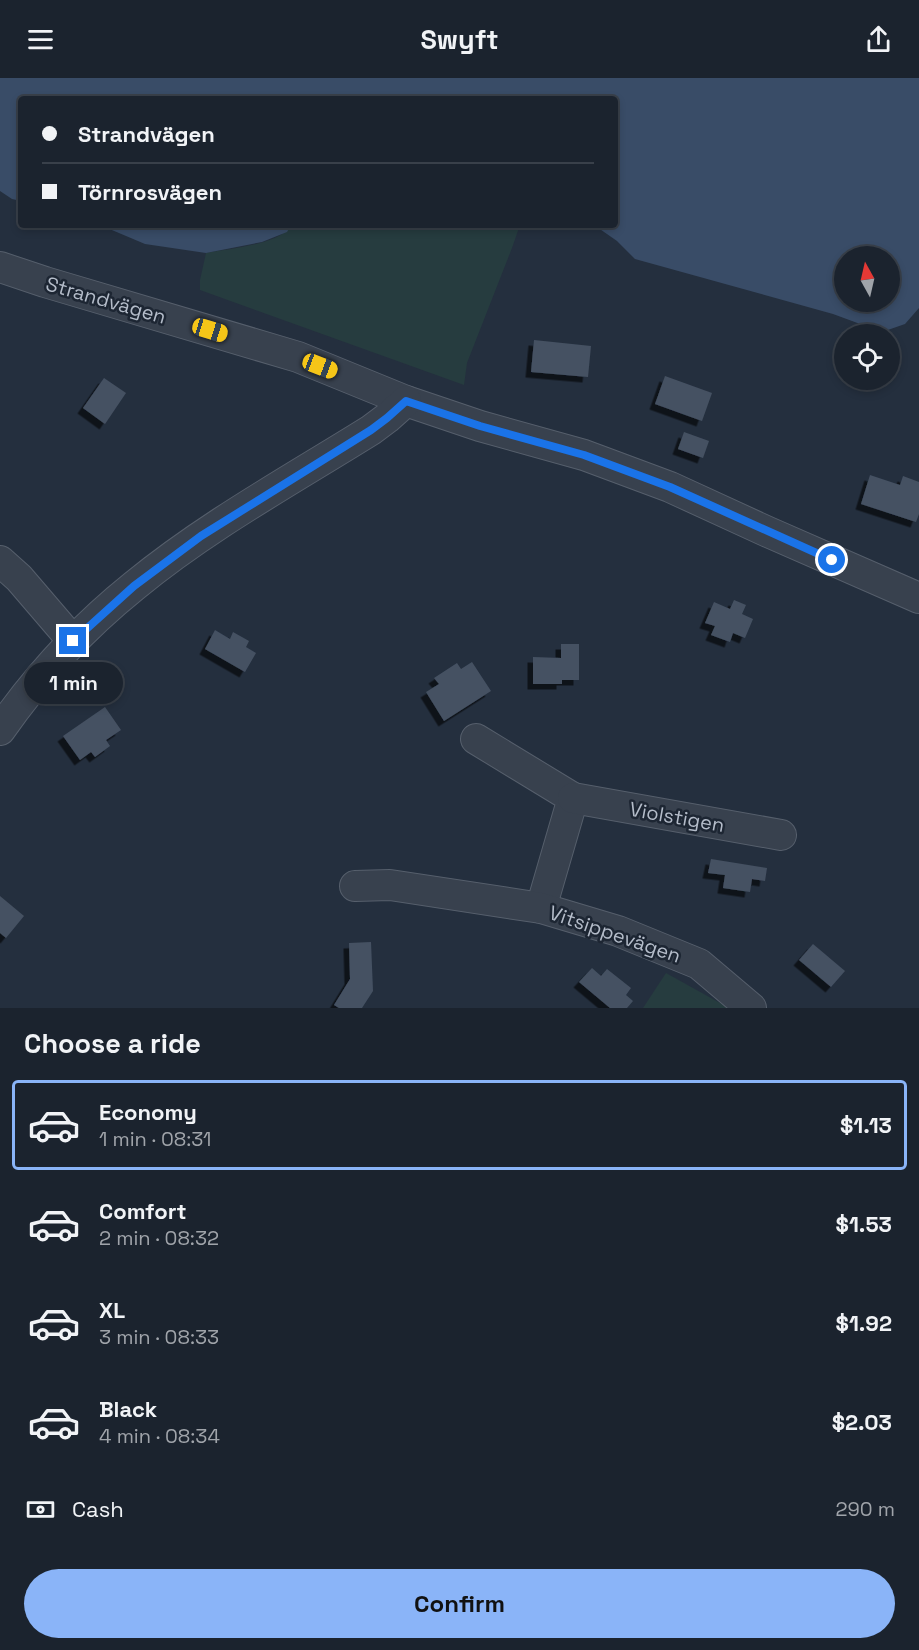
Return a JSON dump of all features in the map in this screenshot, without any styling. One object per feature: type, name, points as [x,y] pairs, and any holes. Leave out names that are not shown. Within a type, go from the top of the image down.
[{"type":"street","name":"Strandvägen","points":[[0,267],[298,357],[406,401],[480,426],[584,455],[670,487],[919,598]]},
{"type":"street","points":[[0,730],[20,702],[73,641],[134,586],[201,536],[371,430],[406,401]]},
{"type":"street","points":[[0,561],[20,578],[73,641]]},
{"type":"street","name":"Violstigen","points":[[476,739],[573,798],[781,835]]},
{"type":"street","points":[[541,908],[573,798]]},
{"type":"street","name":"Vitsippevägen","points":[[355,886],[390,885],[541,908],[618,931],[699,964],[751,1008]]},
{"type":"green space","points":[[288,228],[519,228],[467,363],[464,385],[200,290],[206,253],[265,242]]},
{"type":"green space","points":[[666,973],[729,1008],[643,1008]]},
{"type":"water","points":[[0,78],[919,78],[919,308],[905,324],[900,326],[860,324],[833,314],[635,259],[617,241],[598,228],[618,228],[618,96],[18,96],[18,200],[0,191]]},
{"type":"water","points":[[107,228],[289,228],[287,232],[262,242],[206,253],[145,244]]},
{"type":"building","points":[[534,340],[591,346],[588,377],[531,372]]},
{"type":"building","points":[[665,376],[712,393],[702,421],[655,404]]},
{"type":"building","points":[[104,378],[126,393],[105,424],[83,408]]},
{"type":"building","points":[[684,432],[709,441],[703,458],[678,449]]},
{"type":"building","points":[[870,475],[900,485],[903,476],[919,482],[919,514],[916,522],[861,504]]},
{"type":"building","points":[[734,600],[746,605],[742,614],[753,619],[745,638],[733,633],[730,642],[711,635],[715,626],[705,623],[714,602],[730,609]]},
{"type":"building","points":[[215,630],[230,639],[233,632],[249,641],[246,647],[256,653],[245,672],[205,649]]},
{"type":"building","points":[[561,644],[579,644],[579,680],[562,680],[562,684],[533,684],[533,657],[561,658]]},
{"type":"building","points":[[472,662],[491,691],[444,721],[426,692],[439,684],[434,678],[457,663],[461,669]]},
{"type":"building","points":[[105,707],[121,730],[106,740],[110,746],[95,757],[91,752],[80,760],[63,736]]},
{"type":"building","points":[[711,859],[767,868],[765,881],[752,879],[750,892],[723,888],[725,875],[708,873]]},
{"type":"building","points":[[0,896],[24,916],[6,938],[0,933]]},
{"type":"building","points":[[371,942],[373,991],[362,1008],[339,1008],[334,1005],[350,979],[349,943]]},
{"type":"building","points":[[813,944],[845,971],[831,987],[799,960]]},
{"type":"building","points":[[592,968],[601,976],[607,969],[631,988],[626,995],[633,1001],[627,1008],[610,1008],[579,982]]},
{"type":"route","points":[[73,641],[134,586],[201,536],[371,430],[406,401],[480,426],[584,455],[670,487],[832,560]]}]
